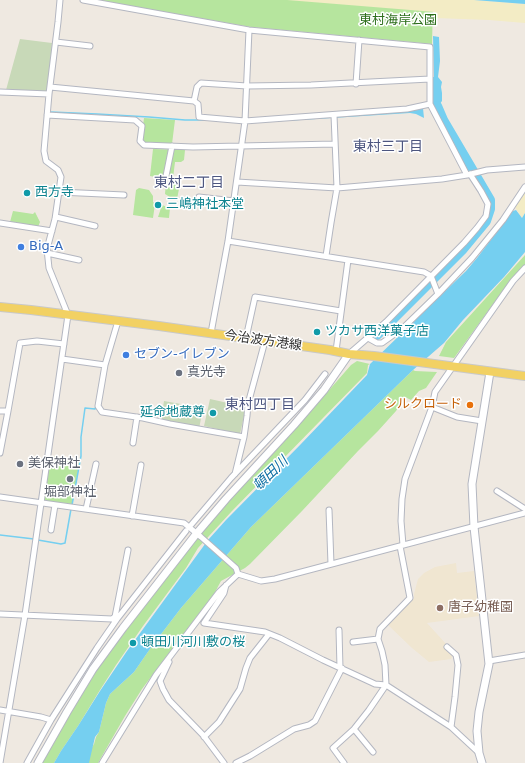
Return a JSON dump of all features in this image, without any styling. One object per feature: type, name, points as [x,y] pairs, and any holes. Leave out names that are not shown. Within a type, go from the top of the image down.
[{"type":"main road","name":"今治波方港線","points":[[0,307],[118,321],[246,338],[349,354],[525,376]]},
{"type":"street","points":[[0,763],[25,615],[68,315],[49,268],[47,249],[56,217],[62,177],[58,170],[46,161],[44,151],[60,0]]},
{"type":"street","points":[[38,763],[94,668],[123,628],[199,535],[226,499],[324,390],[349,354],[386,322],[477,228],[486,216],[488,204],[481,191],[468,174],[430,104],[430,47],[249,30],[84,0]]},
{"type":"street","points":[[211,334],[228,241],[245,121],[249,30]]},
{"type":"street","points":[[356,84],[359,40]]},
{"type":"street","points":[[56,42],[90,46]]},
{"type":"street","points":[[194,101],[196,87],[201,83],[247,86],[356,84],[430,80]]},
{"type":"street","points":[[50,87],[194,101],[198,104],[199,117],[245,121],[407,109],[430,104]]},
{"type":"street","points":[[0,92],[49,94]]},
{"type":"street","points":[[47,115],[135,120],[142,126],[140,141],[144,146],[335,144]]},
{"type":"street","points":[[326,256],[337,188],[334,115]]},
{"type":"street","points":[[166,176],[172,146]]},
{"type":"street","points":[[237,182],[337,188],[442,179],[487,170],[525,167]]},
{"type":"street","points":[[368,338],[377,343],[382,343],[403,328],[472,258],[503,220],[525,187]]},
{"type":"street","points":[[59,192],[124,195]]},
{"type":"street","points":[[200,197],[234,201]]},
{"type":"street","points":[[56,217],[96,226]]},
{"type":"street","points":[[0,222],[52,231]]},
{"type":"street","points":[[228,241],[424,272],[431,276],[438,294]]},
{"type":"street","points":[[48,253],[79,260]]},
{"type":"street","points":[[336,351],[348,260]]},
{"type":"street","points":[[344,763],[333,748],[354,729],[369,710],[386,684],[385,665],[378,639],[380,629],[410,598],[400,521],[402,499],[406,479],[432,407],[435,392],[513,281],[525,268]]},
{"type":"street","points":[[246,338],[254,298],[341,311]]},
{"type":"street","points":[[118,321],[105,365],[98,406],[102,412],[244,437]]},
{"type":"street","points":[[0,453],[20,343],[37,341],[64,344]]},
{"type":"street","points":[[235,474],[244,437],[248,404],[265,341]]},
{"type":"street","points":[[62,359],[105,365]]},
{"type":"street","points":[[482,763],[479,753],[477,731],[479,712],[490,664],[474,527],[472,484],[490,372]]},
{"type":"street","points":[[191,525],[235,474],[305,400],[325,374]]},
{"type":"street","points":[[432,407],[457,417],[482,421]]},
{"type":"street","points":[[0,411],[8,411]]},
{"type":"street","points":[[133,443],[137,417]]},
{"type":"street","points":[[86,509],[96,464]]},
{"type":"street","points":[[132,516],[140,466]]},
{"type":"street","points":[[497,491],[525,509]]},
{"type":"street","points":[[0,497],[184,523],[236,568],[238,574]]},
{"type":"street","points":[[51,530],[55,505]]},
{"type":"street","points":[[329,510],[332,564]]},
{"type":"street","points":[[238,574],[261,581],[275,579],[525,513]]},
{"type":"street","points":[[27,763],[51,720],[97,648],[126,607],[186,531]]},
{"type":"street","points":[[115,617],[128,550]]},
{"type":"street","points":[[102,763],[156,675],[219,592],[238,574]]},
{"type":"street","points":[[226,585],[224,593],[204,623],[265,632],[375,684],[386,684],[451,727],[479,753]]},
{"type":"street","points":[[0,614],[112,619],[126,607]]},
{"type":"street","points":[[236,763],[294,729],[308,725],[315,721],[341,668],[340,630]]},
{"type":"street","points":[[204,737],[219,722],[240,689],[250,658],[269,634]]},
{"type":"street","points":[[353,642],[378,639]]},
{"type":"street","points":[[447,647],[456,655],[458,665],[451,727]]},
{"type":"street","points":[[172,653],[160,681],[163,689],[170,700],[204,737],[224,763]]},
{"type":"street","points":[[489,661],[525,655]]},
{"type":"street","points":[[0,710],[51,720]]},
{"type":"street","points":[[354,729],[372,752]]},
{"type":"shaded area","name":"唐子幼稚園","points":[[456,563],[457,573],[474,571],[479,616],[427,623],[453,654],[451,659],[429,662],[387,624],[411,599],[414,599],[418,579],[424,573],[435,567]]},
{"type":"green space","name":"東村海岸公園","points":[[95,0],[397,0],[433,6],[432,44],[251,27]]},
{"type":"green space","points":[[20,39],[52,43],[47,92],[6,90]]},
{"type":"green space","points":[[144,118],[175,120],[172,144],[145,143],[141,140]]},
{"type":"green space","points":[[153,149],[185,150],[184,160],[181,162],[175,162],[173,178],[171,180],[150,176]]},
{"type":"green space","points":[[166,183],[180,184],[177,199],[173,199],[165,194]]},
{"type":"green space","points":[[139,188],[149,190],[153,196],[153,202],[155,204],[153,218],[133,215],[136,190]]},
{"type":"green space","points":[[162,205],[170,208],[169,218],[158,217]]},
{"type":"green space","points":[[13,211],[33,214],[35,212],[40,222],[38,227],[10,222]]},
{"type":"green space","points":[[525,255],[525,265],[504,289],[454,358],[439,356],[446,342]]},
{"type":"green space","points":[[357,361],[370,364],[368,365],[367,373],[232,511],[198,548],[186,568],[116,665],[54,763],[42,763],[102,661],[153,593],[212,519],[351,365]]},
{"type":"green space","points":[[413,370],[437,372],[426,388],[419,391],[411,400],[405,397],[396,411],[378,431],[250,564],[221,581],[214,594],[142,689],[98,763],[84,763],[94,744],[110,694],[134,672],[181,608],[251,527]]},
{"type":"green space","points":[[210,399],[246,407],[240,434],[204,426]]},
{"type":"green space","points":[[164,401],[203,408],[199,429],[161,420]]},
{"type":"green space","points":[[49,456],[80,459],[72,505],[43,502]]},
{"type":"sand","points":[[287,0],[474,0],[525,4],[525,23],[435,18],[435,12]]},
{"type":"sand","points":[[525,191],[525,213],[522,218],[515,207]]},
{"type":"water","points":[[474,0],[525,0],[525,4]]},
{"type":"water","points":[[433,36],[439,37],[440,61],[438,77],[442,82],[442,101],[437,106],[432,102],[432,77],[434,77]]},
{"type":"water","points":[[423,108],[424,118],[410,113],[265,122]]},
{"type":"water","points":[[516,210],[522,218],[525,213],[525,252],[444,343],[413,370],[251,527],[181,608],[134,672],[110,694],[106,703],[99,732],[95,737],[89,763],[54,763],[127,651],[208,540],[367,375],[370,364],[466,271],[513,211]]},
{"type":"waterway","points":[[377,335],[462,250],[486,221],[490,209],[490,200],[443,120],[437,106]]},
{"type":"waterway","points":[[51,112],[185,120],[209,120]]},
{"type":"waterway","points":[[72,505],[81,456],[81,437],[85,408],[95,409],[96,406]]},
{"type":"waterway","points":[[38,540],[61,544],[65,543],[71,509]]},
{"type":"waterway","points":[[0,535],[34,539]]},
{"type":"place","name":"西方寺","points":[[27,193]]},
{"type":"place","name":"三嶋神社本堂","points":[[158,205]]},
{"type":"place","name":"Big-A","points":[[21,247]]},
{"type":"place","name":"ツカサ西洋菓子店","points":[[317,332]]},
{"type":"place","name":"セブン-イレブン","points":[[126,355]]},
{"type":"place","name":"真光寺","points":[[179,373]]},
{"type":"place","name":"シルクロード","points":[[470,405]]},
{"type":"place","name":"延命地蔵尊","points":[[213,413]]},
{"type":"place","name":"美保神社","points":[[20,464]]},
{"type":"place","name":"堀部神社","points":[[70,479]]},
{"type":"place","name":"唐子幼稚園","points":[[440,608]]},
{"type":"place","name":"頓田川河川敷の桜","points":[[133,643]]},
{"type":"district","name":"東村三丁目","points":[[388,147]]},
{"type":"district","name":"東村二丁目","points":[[189,183]]},
{"type":"district","name":"東村四丁目","points":[[260,405]]},
{"type":"water label","name":"頓田川","points":[[271,474]]}]
